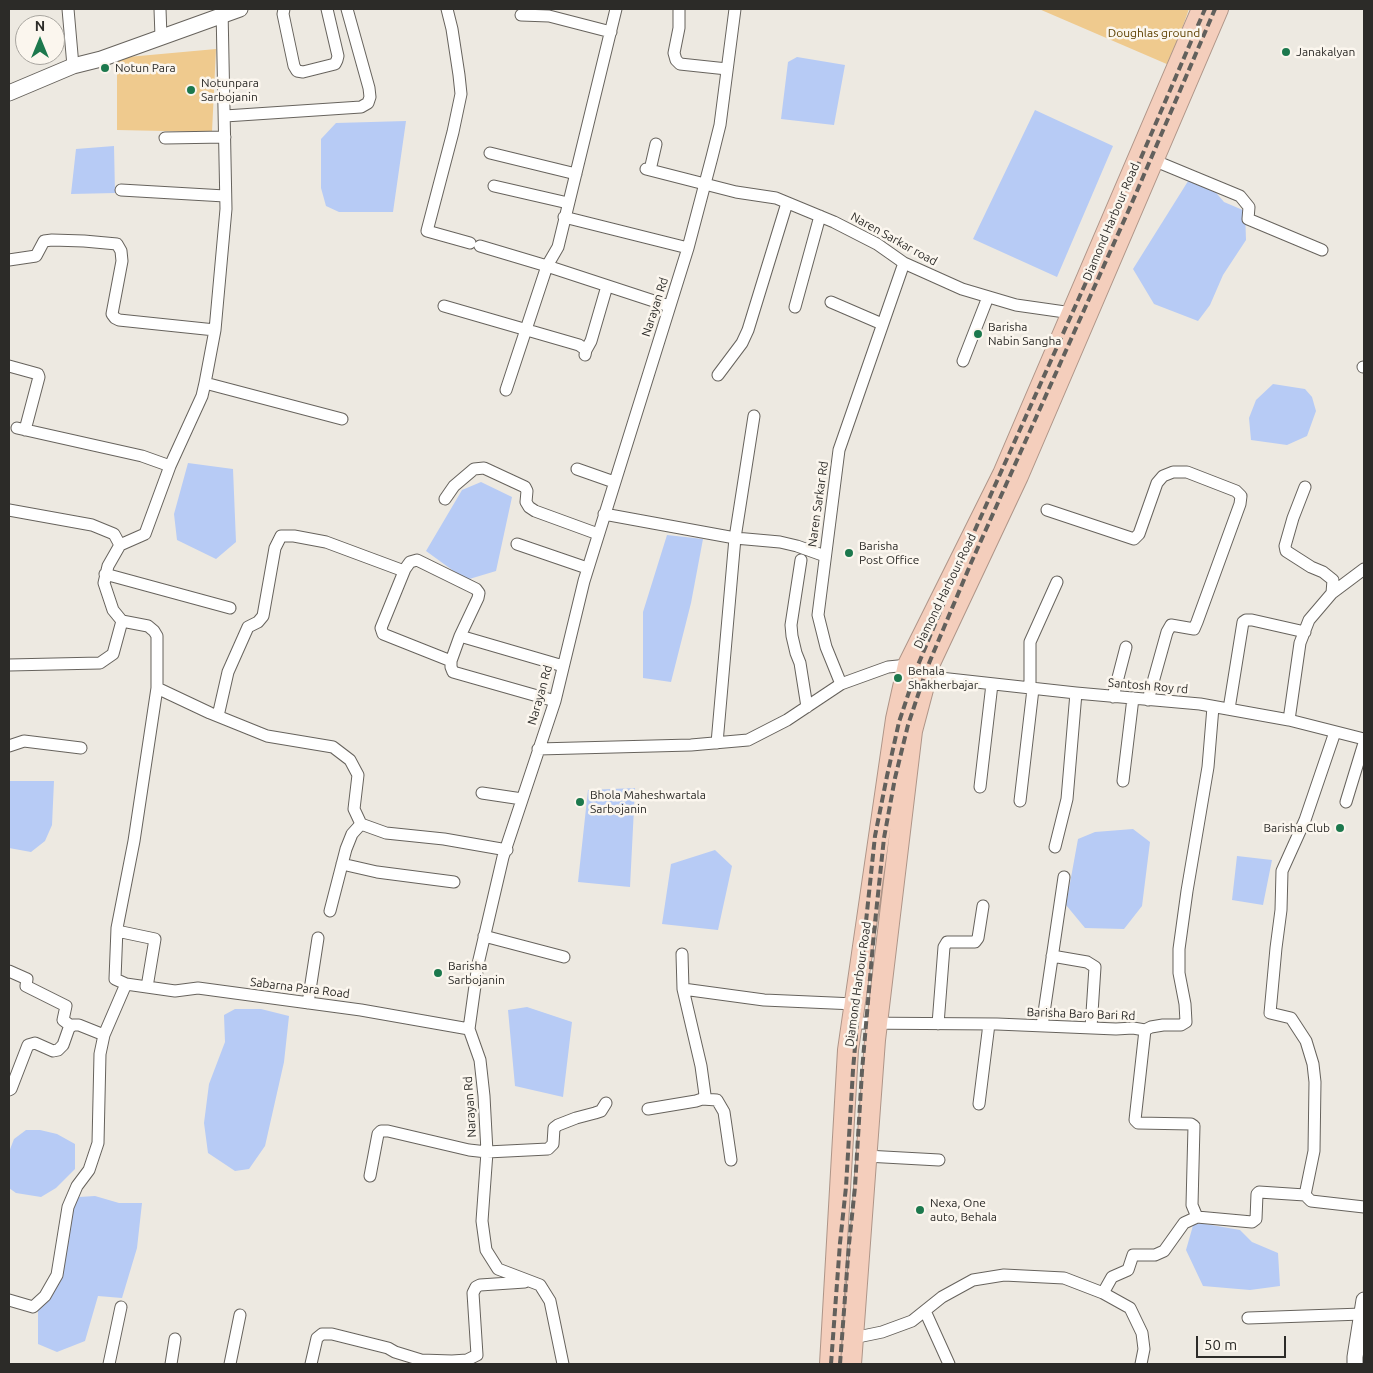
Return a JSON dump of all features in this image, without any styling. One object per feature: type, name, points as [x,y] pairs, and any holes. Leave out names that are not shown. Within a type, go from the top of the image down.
[{"type":"highway","name":"Diamond Harbour Road","points":[[851,1364],[877,1024],[912,730],[930,664],[1003,474],[1202,9]]},
{"type":"highway","name":"Diamond Harbour Road","points":[[830,1364],[848,1050],[896,719],[908,665],[1022,467],[1218,9]]},
{"type":"main road","points":[[9,93],[72,66],[101,59],[223,12],[240,9]]},
{"type":"main road","points":[[1356,1364],[1355,1357],[1363,1307]]},
{"type":"street","points":[[68,9],[72,66]]},
{"type":"street","points":[[160,9],[161,37]]},
{"type":"street","points":[[284,9],[283,14],[294,66],[297,71],[303,72],[335,64],[337,60],[338,56],[327,9]]},
{"type":"street","points":[[225,116],[362,107],[368,103],[370,97],[369,88],[347,9]]},
{"type":"street","points":[[447,9],[460,75],[461,94],[427,231],[547,266],[669,306]]},
{"type":"street","points":[[506,390],[547,266],[558,246],[616,9]]},
{"type":"street","points":[[679,9],[679,28],[674,53],[676,60],[680,64],[728,69]]},
{"type":"street","name":"Narayan Rd","points":[[563,1364],[550,1301],[540,1285],[498,1268],[486,1250],[482,1220],[487,1152],[484,1096],[480,1060],[469,1029],[478,964],[503,857],[507,850],[538,749],[555,702],[588,568],[688,248],[720,124],[735,9]]},
{"type":"street","points":[[9,1300],[33,1307],[45,1296],[57,1275],[68,1207],[77,1186],[89,1170],[98,1143],[100,1054],[104,1035],[126,984],[115,979],[114,976],[117,931],[134,841],[157,688],[157,636],[148,626],[122,621],[113,610],[104,583],[108,566],[120,545],[145,534],[170,466],[202,396],[205,383],[215,330],[225,196],[223,12]]},
{"type":"street","points":[[522,15],[549,16],[611,32]]},
{"type":"street","points":[[165,138],[225,138]]},
{"type":"street","name":"Naren Sarkar road","points":[[656,144],[648,170],[736,192],[776,198],[820,216],[878,244],[904,263],[962,290],[1016,305],[1072,313]]},
{"type":"street","points":[[490,153],[576,174]]},
{"type":"street","points":[[1153,160],[1240,196],[1249,207],[1248,219],[1322,250]]},
{"type":"street","points":[[494,186],[568,203]]},
{"type":"street","points":[[121,190],[225,196]]},
{"type":"street","points":[[718,375],[742,343],[748,330],[787,203]]},
{"type":"street","points":[[795,307],[820,216]]},
{"type":"street","points":[[564,218],[688,248]]},
{"type":"street","points":[[9,260],[36,256],[44,241],[84,240],[117,244],[121,252],[122,261],[112,314],[115,318],[119,320],[215,330]]},
{"type":"street","name":"Naren Sarkar Rd","points":[[841,684],[826,647],[818,615],[839,450],[904,263]]},
{"type":"street","points":[[444,306],[579,345],[586,352],[591,342],[608,286]]},
{"type":"street","points":[[963,361],[988,297]]},
{"type":"street","points":[[831,302],[882,324]]},
{"type":"street","points":[[9,366],[38,374],[39,377],[21,429],[142,456],[170,466]]},
{"type":"street","points":[[205,383],[342,419]]},
{"type":"street","points":[[717,743],[735,538],[754,416]]},
{"type":"street","points":[[445,499],[454,486],[474,469],[484,468],[525,487],[527,491],[526,502],[535,511],[598,534]]},
{"type":"street","points":[[578,469],[614,482]]},
{"type":"street","points":[[1047,510],[1134,539],[1139,534],[1157,483],[1163,476],[1173,472],[1187,472],[1236,491],[1241,496],[1240,504],[1194,629],[1171,625],[1167,632],[1148,700]]},
{"type":"street","points":[[1305,486],[1293,518],[1285,546],[1286,551],[1311,567],[1323,572],[1333,580],[1332,593]]},
{"type":"street","points":[[9,510],[92,525],[114,534],[120,545]]},
{"type":"street","points":[[604,514],[735,538],[780,542],[825,556]]},
{"type":"street","points":[[218,716],[228,672],[248,627],[258,622],[263,616],[275,548],[281,536],[294,536],[326,542],[404,571]]},
{"type":"street","points":[[517,544],[588,568]]},
{"type":"street","points":[[451,662],[382,634],[381,631],[404,571],[410,562],[417,560],[476,589],[478,593],[478,598],[460,636],[451,662],[453,672],[555,702]]},
{"type":"street","points":[[801,560],[792,631],[807,707]]},
{"type":"street","points":[[1289,720],[1300,643],[1309,620],[1332,593],[1364,569]]},
{"type":"street","points":[[105,574],[230,608]]},
{"type":"street","points":[[1020,801],[1031,689],[1030,642],[1057,582]]},
{"type":"street","points":[[1229,709],[1242,627],[1246,620],[1304,632]]},
{"type":"street","points":[[9,665],[100,663],[113,654],[122,621]]},
{"type":"street","points":[[460,636],[563,666]]},
{"type":"street","points":[[1113,696],[1126,647]]},
{"type":"street","points":[[538,749],[691,746],[748,740],[787,720],[841,684],[888,667],[908,665],[927,676]]},
{"type":"street","name":"Santosh Roy rd","points":[[927,676],[1031,689],[1229,709],[1289,720],[1364,739]]},
{"type":"street","points":[[980,787],[992,684]]},
{"type":"street","points":[[157,688],[267,736],[333,747],[350,760],[358,774],[354,808],[361,824],[386,833],[444,839],[507,850]]},
{"type":"street","points":[[1055,847],[1067,799],[1076,693]]},
{"type":"street","points":[[1123,781],[1133,698]]},
{"type":"street","points":[[1145,1030],[1157,1026],[1181,1026],[1186,1022],[1185,1004],[1179,972],[1179,949],[1208,767],[1213,707]]},
{"type":"street","points":[[1304,1195],[1314,1151],[1315,1082],[1313,1064],[1306,1041],[1290,1018],[1270,1012],[1270,999],[1282,910],[1282,872],[1305,820],[1334,732]]},
{"type":"street","points":[[9,746],[24,742],[81,748]]},
{"type":"street","points":[[1346,802],[1364,743]]},
{"type":"street","points":[[482,793],[522,799]]},
{"type":"street","points":[[330,912],[348,843],[352,834],[361,824]]},
{"type":"street","points":[[342,864],[377,872],[454,882]]},
{"type":"street","points":[[1042,1026],[1064,877]]},
{"type":"street","points":[[938,1024],[944,947],[947,942],[975,942],[978,938],[983,906]]},
{"type":"street","points":[[117,931],[155,938],[147,987]]},
{"type":"street","points":[[484,936],[564,957]]},
{"type":"street","points":[[308,1003],[318,938]]},
{"type":"street","points":[[682,954],[684,990],[706,1091],[702,1099]]},
{"type":"street","points":[[1052,956],[1087,962],[1095,967],[1091,1028]]},
{"type":"street","points":[[9,971],[27,979],[26,986],[66,1006],[63,1020],[70,1026]]},
{"type":"street","name":"Sabarna Para Road","points":[[126,984],[175,992],[198,988],[308,1003],[469,1029]]},
{"type":"street","name":"Barisha Baro Bari Rd","points":[[684,990],[853,1013],[877,1024],[989,1024],[1134,1028],[1145,1030],[1135,1120],[1138,1123],[1191,1124],[1194,1126],[1192,1205],[1197,1217]]},
{"type":"street","points":[[9,1090],[28,1045],[35,1043],[53,1051],[58,1050],[63,1045],[70,1026],[73,1024],[79,1024],[104,1035]]},
{"type":"street","points":[[979,1104],[989,1024]]},
{"type":"street","points":[[648,1110],[702,1099],[717,1100],[724,1112],[731,1160]]},
{"type":"street","points":[[370,1176],[378,1134],[381,1131],[468,1150],[487,1152],[548,1149],[552,1144],[554,1128],[576,1118],[601,1111],[606,1103]]},
{"type":"street","points":[[866,1156],[940,1160]]},
{"type":"street","points":[[1103,1293],[1112,1277],[1128,1270],[1133,1255],[1155,1255],[1164,1251],[1184,1222],[1197,1217],[1252,1222],[1256,1219],[1257,1194],[1259,1192],[1304,1195],[1311,1201],[1364,1207]]},
{"type":"street","points":[[853,1338],[882,1332],[912,1321],[942,1297],[973,1280],[1004,1275],[1064,1278],[1103,1293],[1130,1308],[1142,1333],[1144,1349],[1141,1364]]},
{"type":"street","points":[[311,1364],[317,1338],[322,1334],[332,1334],[388,1348],[420,1362],[467,1360],[477,1355],[473,1293],[476,1287],[480,1285],[530,1281]]},
{"type":"street","points":[[109,1364],[121,1306]]},
{"type":"street","points":[[1248,1318],[1363,1307]]},
{"type":"street","points":[[925,1311],[949,1364]]},
{"type":"street","points":[[230,1364],[240,1315]]},
{"type":"street","points":[[171,1364],[175,1339]]},
{"type":"green space","name":"Doughlas ground","points":[[1039,9],[1189,9],[1169,65]]},
{"type":"green space","points":[[216,49],[212,132],[117,130],[117,62],[128,57]]},
{"type":"water","points":[[797,57],[845,65],[834,125],[781,119],[788,62]]},
{"type":"water","points":[[1035,110],[1113,146],[1057,277],[973,239]]},
{"type":"water","points":[[406,121],[393,212],[339,212],[326,206],[321,188],[321,139],[336,123]]},
{"type":"water","points":[[114,146],[115,193],[71,194],[76,149]]},
{"type":"water","points":[[1190,178],[1212,188],[1224,202],[1245,211],[1246,240],[1223,275],[1210,305],[1198,321],[1154,304],[1133,269]]},
{"type":"water","points":[[1273,384],[1305,389],[1312,397],[1316,411],[1307,436],[1287,445],[1251,440],[1249,418],[1256,400]]},
{"type":"water","points":[[188,463],[233,469],[236,542],[216,559],[177,540],[174,514]]},
{"type":"water","points":[[481,482],[512,497],[496,571],[466,580],[426,551],[462,490]]},
{"type":"water","points":[[667,535],[703,539],[691,603],[671,682],[643,678],[643,612]]},
{"type":"water","points":[[9,781],[54,781],[52,825],[45,841],[31,852],[9,848]]},
{"type":"water","points":[[635,788],[630,887],[578,882],[588,790]]},
{"type":"water","points":[[1133,829],[1150,842],[1142,906],[1124,929],[1085,928],[1066,905],[1078,839],[1095,832]]},
{"type":"water","points":[[715,850],[732,866],[718,930],[662,924],[671,864]]},
{"type":"water","points":[[1237,856],[1272,860],[1263,905],[1232,900]]},
{"type":"water","points":[[527,1007],[572,1022],[563,1097],[515,1086],[508,1010]]},
{"type":"water","points":[[235,1009],[261,1009],[289,1016],[284,1062],[265,1146],[249,1169],[235,1171],[208,1153],[204,1123],[209,1084],[225,1042],[224,1015]]},
{"type":"water","points":[[26,1130],[40,1130],[57,1134],[75,1144],[75,1169],[56,1188],[41,1197],[16,1193],[9,1188],[9,1152],[14,1139]]},
{"type":"water","points":[[95,1196],[119,1203],[142,1203],[137,1248],[122,1298],[98,1296],[85,1341],[57,1352],[38,1344],[38,1310],[60,1270],[68,1215],[79,1197]]},
{"type":"water","points":[[1194,1222],[1240,1230],[1252,1242],[1278,1253],[1280,1286],[1250,1290],[1203,1286],[1186,1250]]},
{"type":"railway","points":[[831,1364],[846,1187],[853,1070],[875,836],[899,722],[918,665],[962,559],[1122,202],[1205,9]]},
{"type":"railway","points":[[840,1364],[855,1187],[862,1071],[884,838],[895,778],[908,725],[927,668],[971,563],[1131,205],[1215,9]]},
{"type":"place","name":"Janakalyan","points":[[1286,52]]},
{"type":"place","name":"Notun Para","points":[[105,68]]},
{"type":"place","name":"Notunpara Sarbojanin","points":[[191,90]]},
{"type":"place","name":"Barisha Nabin Sangha","points":[[978,334]]},
{"type":"place","name":"Barisha Post Office","points":[[849,553]]},
{"type":"place","name":"Behala Shakherbajar","points":[[898,678]]},
{"type":"place","name":"Bhola Maheshwartala Sarbojanin","points":[[580,802]]},
{"type":"place","name":"Barisha Club","points":[[1340,828]]},
{"type":"place","name":"Barisha Sarbojanin","points":[[438,973]]},
{"type":"place","name":"Nexa, One auto, Behala","points":[[920,1210]]}]
